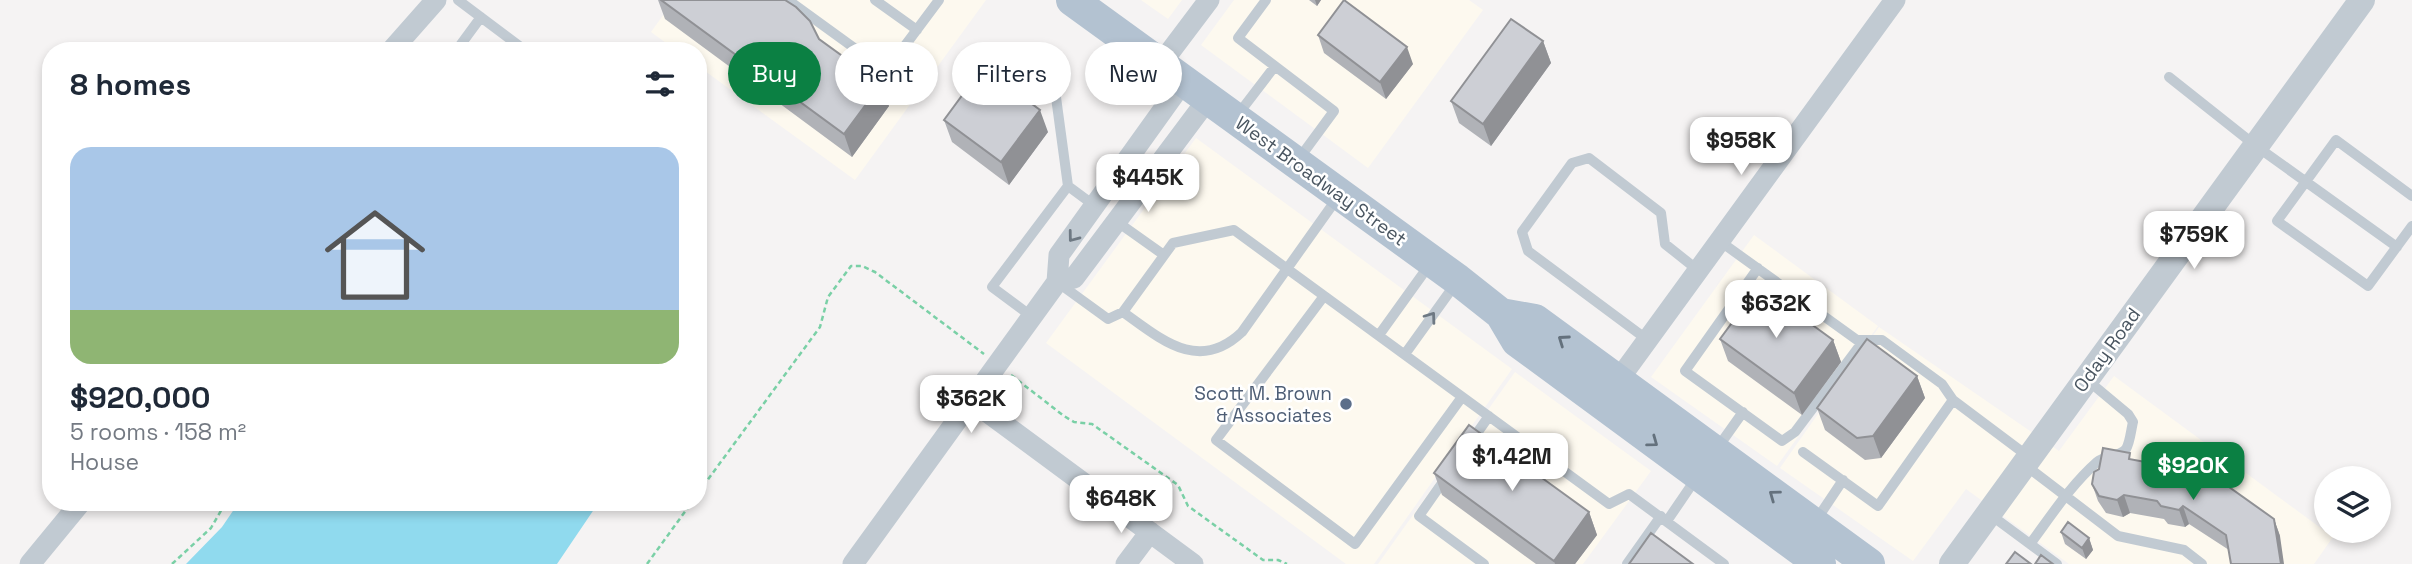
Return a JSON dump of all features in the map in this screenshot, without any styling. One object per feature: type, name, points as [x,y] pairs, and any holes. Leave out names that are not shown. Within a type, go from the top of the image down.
[{"type":"main road","name":"West Broadway Street","points":[[1072,0],[1458,281],[1501,314],[1517,341],[1706,464],[1814,524],[1868,564]]},
{"type":"main road","name":"West Broadway Street","points":[[1501,314],[1535,320],[1619,379],[1706,464],[1820,564]]},
{"type":"street","points":[[399,42],[436,0]]},
{"type":"street","points":[[1056,282],[1074,278],[1116,221],[1184,82],[1209,0]]},
{"type":"street","points":[[1619,379],[1895,0]]},
{"type":"street","name":"Oday Road","points":[[1952,564],[2362,0]]},
{"type":"street","points":[[853,564],[1056,282],[1059,255],[1184,82]]},
{"type":"street","points":[[1095,206],[1116,221]]},
{"type":"street","points":[[971,400],[1194,564]]},
{"type":"street","points":[[30,564],[74,511]]},
{"type":"street","points":[[1126,564],[1150,532]]},
{"type":"lane","points":[[458,0],[514,42]]},
{"type":"lane","points":[[788,0],[802,4],[886,71],[939,0]]},
{"type":"lane","points":[[875,0],[916,30]]},
{"type":"lane","points":[[1266,0],[1238,38],[1334,111],[1296,163]]},
{"type":"lane","points":[[463,42],[481,17]]},
{"type":"lane","points":[[1235,119],[1275,66]]},
{"type":"lane","points":[[2169,77],[2256,146],[2397,247]]},
{"type":"lane","points":[[1031,316],[992,287],[1068,186],[1057,105]]},
{"type":"lane","points":[[2412,196],[2336,140],[2277,221],[2368,286],[2412,226]]},
{"type":"lane","points":[[1649,341],[1528,251],[1522,232],[1572,163],[1588,159],[1661,213],[1665,243],[1699,271]]},
{"type":"lane","points":[[1068,186],[1095,206]]},
{"type":"lane","points":[[1123,312],[1163,341],[1179,349],[1205,351],[1230,343],[1242,332],[1340,195]]},
{"type":"lane","points":[[1116,221],[1164,256]]},
{"type":"lane","points":[[1056,282],[1108,319],[1123,312],[1173,243],[1234,230],[1609,504],[1629,494],[1724,564]]},
{"type":"lane","points":[[1721,242],[1857,340],[1882,340],[1942,384],[1953,401],[2027,461],[2065,496],[2118,536],[2184,550],[2202,564]]},
{"type":"lane","points":[[1379,335],[1432,262]]},
{"type":"lane","points":[[1758,268],[1685,370],[1782,441],[1795,432],[1864,340]]},
{"type":"lane","points":[[1405,354],[1458,281]]},
{"type":"lane","points":[[1324,296],[1216,440],[1354,544],[1462,397]]},
{"type":"lane","points":[[2030,544],[2065,496],[2106,455],[2120,453],[2127,447],[2133,422],[2128,414],[2086,379]]},
{"type":"lane","points":[[1802,452],[1878,506],[1953,401]]},
{"type":"lane","points":[[1627,564],[1706,464],[1742,412]]},
{"type":"lane","points":[[1466,450],[1489,416]]},
{"type":"lane","points":[[1458,461],[1419,516],[1484,564]]},
{"type":"lane","points":[[1814,524],[1843,480]]},
{"type":"lane","points":[[1988,513],[2057,564]]},
{"type":"path","points":[[172,564],[211,528],[221,511]]},
{"type":"path","points":[[647,564],[685,511]]},
{"type":"shaded area","points":[[674,0],[986,0],[955,42],[952,42],[952,47],[938,66],[938,42],[835,42],[835,105],[910,105],[855,180],[752,105],[821,105],[821,42],[728,42],[728,88],[707,73],[707,42],[665,42],[651,32]]},
{"type":"shaded area","points":[[1141,0],[1182,0],[1168,19]]},
{"type":"shaded area","points":[[1234,0],[1469,0],[1483,10],[1368,168],[1201,45]]},
{"type":"shaded area","points":[[1196,138],[1512,369],[1374,564],[1346,564],[1046,343]]},
{"type":"shaded area","points":[[1754,235],[1878,326],[1777,466],[1651,377]]},
{"type":"shaded area","points":[[1879,327],[2059,451],[2114,376],[2314,523],[2314,543],[2329,543],[2314,564],[2069,564],[1966,489],[1913,561],[1780,468]]},
{"type":"shaded area","points":[[1515,372],[1651,471],[1583,564],[1378,564]]},
{"type":"water","points":[[233,511],[593,511],[557,564],[186,564],[222,527]]},
{"type":"building","points":[[661,0],[785,0],[810,21],[819,39],[835,51],[835,105],[865,105],[844,134],[804,105],[821,105],[821,42],[728,42],[728,49]]},
{"type":"building","points":[[1344,0],[1407,47],[1380,82],[1318,35]]},
{"type":"building","points":[[1511,19],[1543,41],[1483,124],[1451,101]]},
{"type":"building","points":[[955,105],[1033,105],[1040,110],[1001,162],[944,120]]},
{"type":"building","points":[[1759,286],[1833,340],[1794,393],[1720,339]]},
{"type":"building","points":[[1867,339],[1917,376],[1873,436],[1857,438],[1817,408]]},
{"type":"building","points":[[1469,425],[1589,512],[1554,561],[1434,473]]},
{"type":"building","points":[[2103,448],[2130,453],[2129,459],[2167,466],[2168,459],[2198,465],[2274,519],[2281,564],[2231,564],[2226,535],[2183,506],[2179,510],[2161,506],[2157,501],[2124,495],[2117,500],[2099,496],[2092,484],[2094,472],[2099,469]]},
{"type":"building","points":[[2068,522],[2089,538],[2082,548],[2061,532]]},
{"type":"building","points":[[1651,533],[1693,564],[1629,564]]},
{"type":"building","points":[[2015,552],[2031,564],[2006,564]]},
{"type":"building","points":[[2041,555],[2053,564],[2035,564]]},
{"type":"place","name":"Scott M. Brown & Associates","points":[[1346,404]]}]
